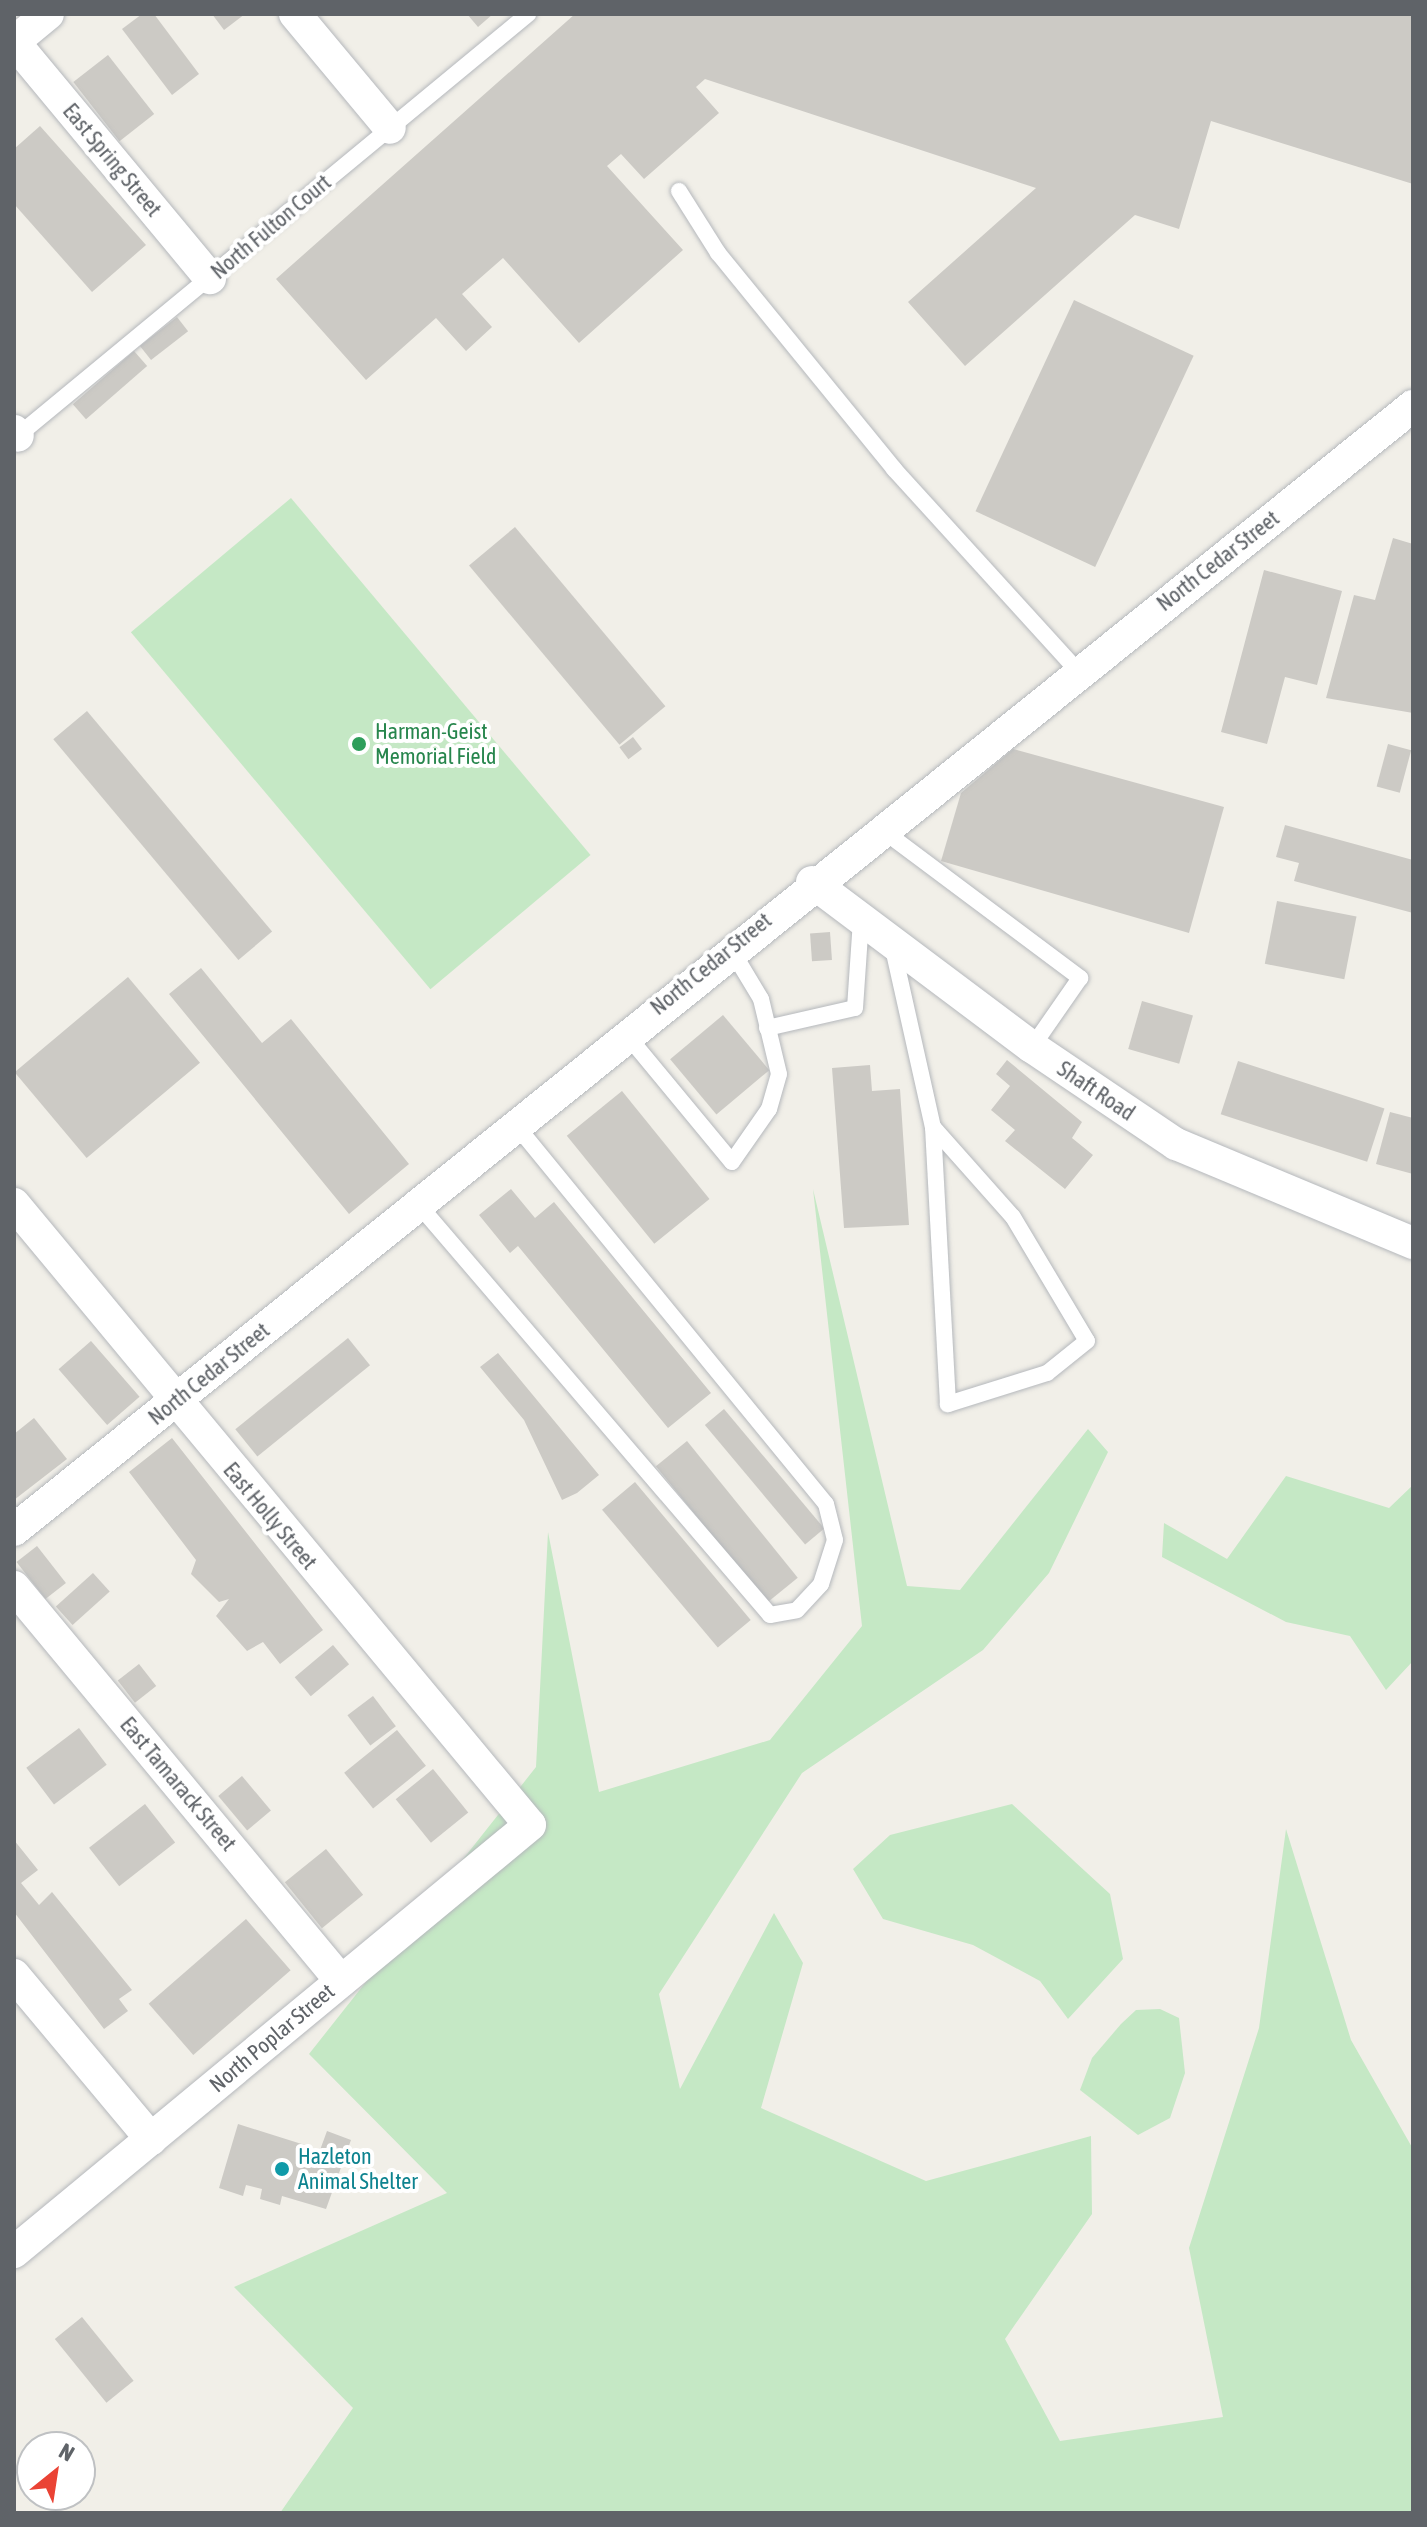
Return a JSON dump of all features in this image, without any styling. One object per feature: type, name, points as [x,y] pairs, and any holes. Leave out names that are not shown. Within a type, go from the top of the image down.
[{"type":"street","points":[[14,42],[48,14]]},
{"type":"street","points":[[295,14],[390,128]]},
{"type":"street","name":"East Spring Street","points":[[14,42],[210,278]]},
{"type":"street","name":"North Cedar Street","points":[[14,1530],[812,882],[1413,406]]},
{"type":"street","name":"Shaft Road","points":[[812,882],[1032,1047],[1176,1144],[1413,1243]]},
{"type":"street","name":"East Holly Street","points":[[14,1204],[174,1403],[530,1825]]},
{"type":"street","name":"East Tamarack Street","points":[[14,1587],[341,1981]]},
{"type":"street","name":"North Poplar Street","points":[[14,2252],[530,1825]]},
{"type":"street","points":[[14,1975],[151,2139]]},
{"type":"lane","name":"North Fulton Court","points":[[15,435],[528,14]]},
{"type":"lane","points":[[679,191],[718,253],[894,469],[1078,671]]},
{"type":"lane","points":[[880,828],[1080,978],[1032,1047]]},
{"type":"lane","points":[[767,1028],[855,1008],[861,919]]},
{"type":"lane","points":[[892,942],[933,1127],[948,1404],[1047,1373],[1087,1341],[1013,1217],[933,1127]]},
{"type":"lane","points":[[626,1034],[732,1162],[769,1109],[779,1074],[761,999],[730,949]]},
{"type":"lane","points":[[418,1204],[770,1615],[797,1610],[821,1584],[835,1540],[826,1504],[515,1124]]},
{"type":"green space","name":"Harman-Geist Memorial Field","points":[[291,498],[591,855],[430,989],[131,632]]},
{"type":"green space","points":[[813,1189],[907,1586],[960,1590],[1088,1429],[1108,1452],[1049,1573],[983,1650],[802,1773],[659,1994],[680,2089],[774,1913],[803,1963],[761,2108],[926,2181],[1091,2136],[1092,2214],[1005,2339],[1060,2441],[1223,2417],[1189,2248],[1259,2028],[1286,1829],[1351,2040],[1413,2149],[1413,2513],[280,2513],[353,2408],[234,2287],[447,2193],[309,2054],[536,1767],[548,1532],[599,1792],[770,1740],[862,1626]]},
{"type":"green space","points":[[1286,1476],[1389,1508],[1413,1485],[1413,1661],[1386,1690],[1350,1636],[1286,1622],[1162,1557],[1164,1523],[1227,1559]]},
{"type":"green space","points":[[1012,1804],[1110,1894],[1123,1959],[1068,2019],[1040,1981],[973,1945],[883,1919],[853,1869],[890,1835]]},
{"type":"green space","points":[[1160,2009],[1179,2018],[1185,2073],[1170,2118],[1138,2135],[1080,2090],[1092,2058],[1121,2024],[1136,2010]]},
{"type":"building","points":[[142,14],[154,14],[199,74],[172,95],[122,29]]},
{"type":"building","points":[[212,14],[245,14],[224,30]]},
{"type":"building","points":[[467,14],[493,14],[478,27]]},
{"type":"building","points":[[575,14],[1413,14],[1413,184],[1211,121],[1179,229],[1135,215],[965,366],[908,302],[1036,188],[705,79],[696,87],[719,113],[644,179],[621,154],[607,166],[683,250],[579,343],[503,258],[462,294],[492,327],[466,351],[436,318],[366,380],[276,279]]},
{"type":"building","points":[[108,55],[154,114],[120,141],[73,82]]},
{"type":"building","points":[[40,126],[146,245],[92,292],[14,204],[14,149]]},
{"type":"building","points":[[1074,300],[1194,356],[1095,567],[976,511]]},
{"type":"building","points":[[177,317],[188,331],[151,360],[140,346]]},
{"type":"building","points":[[134,351],[147,366],[86,419],[73,404]]},
{"type":"building","points":[[515,527],[665,706],[619,745],[469,566]]},
{"type":"building","points":[[1393,538],[1413,544],[1413,713],[1326,698],[1354,595],[1375,600]]},
{"type":"building","points":[[1264,570],[1342,591],[1317,685],[1285,677],[1267,744],[1221,732]]},
{"type":"building","points":[[87,711],[272,932],[238,960],[53,739]]},
{"type":"building","points":[[633,737],[642,749],[628,759],[619,747]]},
{"type":"building","points":[[1388,744],[1411,750],[1400,793],[1377,787]]},
{"type":"building","points":[[1013,749],[1224,807],[1189,933],[941,861],[961,793]]},
{"type":"building","points":[[1285,825],[1413,860],[1413,913],[1294,881],[1299,863],[1276,857]]},
{"type":"building","points":[[1277,901],[1357,916],[1344,979],[1265,964]]},
{"type":"building","points":[[830,932],[832,960],[812,961],[810,933]]},
{"type":"building","points":[[201,968],[262,1043],[291,1019],[409,1164],[349,1214],[169,994]]},
{"type":"building","points":[[128,977],[200,1063],[87,1158],[15,1072]]},
{"type":"building","points":[[1142,1001],[1193,1016],[1179,1064],[1128,1049]]},
{"type":"building","points":[[723,1015],[769,1070],[716,1115],[670,1059]]},
{"type":"building","points":[[1007,1060],[1082,1122],[1072,1138],[1093,1155],[1065,1189],[1005,1141],[1015,1130],[991,1110],[1010,1086],[996,1074]]},
{"type":"building","points":[[1238,1061],[1384,1109],[1367,1162],[1221,1114]]},
{"type":"building","points":[[870,1065],[872,1091],[900,1089],[909,1225],[844,1228],[832,1068]]},
{"type":"building","points":[[622,1091],[709,1199],[654,1244],[567,1136]]},
{"type":"building","points":[[1390,1112],[1413,1118],[1413,1174],[1376,1164]]},
{"type":"building","points":[[511,1189],[535,1218],[554,1202],[711,1393],[668,1428],[518,1246],[510,1253],[479,1215]]},
{"type":"building","points":[[348,1338],[370,1365],[257,1456],[235,1429]]},
{"type":"building","points":[[91,1341],[140,1397],[107,1425],[59,1369]]},
{"type":"building","points":[[498,1353],[599,1475],[577,1493],[562,1500],[524,1420],[480,1367]]},
{"type":"building","points":[[724,1409],[824,1529],[805,1545],[705,1425]]},
{"type":"building","points":[[34,1418],[67,1459],[14,1500],[14,1434]]},
{"type":"building","points":[[172,1438],[323,1630],[280,1664],[263,1642],[247,1651],[216,1616],[229,1599],[219,1602],[191,1574],[196,1560],[129,1472]]},
{"type":"building","points":[[687,1441],[798,1578],[767,1603],[656,1466]]},
{"type":"building","points":[[635,1482],[751,1620],[718,1648],[602,1510]]},
{"type":"building","points":[[37,1546],[66,1583],[45,1599],[17,1562]]},
{"type":"building","points":[[93,1573],[110,1592],[73,1625],[56,1606]]},
{"type":"building","points":[[333,1645],[349,1664],[311,1696],[295,1677]]},
{"type":"building","points":[[139,1664],[156,1686],[135,1703],[118,1681]]},
{"type":"building","points":[[373,1696],[396,1726],[370,1746],[347,1715]]},
{"type":"building","points":[[79,1728],[107,1765],[54,1804],[26,1768]]},
{"type":"building","points":[[397,1730],[426,1766],[373,1809],[344,1773]]},
{"type":"building","points":[[433,1769],[468,1813],[431,1843],[396,1799]]},
{"type":"building","points":[[242,1776],[271,1810],[247,1830],[218,1796]]},
{"type":"building","points":[[145,1804],[175,1843],[119,1886],[89,1848]]},
{"type":"building","points":[[14,1840],[38,1870],[21,1883],[39,1905],[52,1892],[132,1990],[119,1999],[128,2011],[104,2029],[14,1912]]},
{"type":"building","points":[[326,1849],[363,1895],[322,1928],[285,1882]]},
{"type":"building","points":[[246,1919],[291,1970],[193,2055],[149,2004]]},
{"type":"building","name":"Hazleton Animal Shelter","points":[[238,2124],[308,2146],[304,2158],[316,2161],[327,2131],[351,2140],[326,2209],[282,2196],[280,2205],[260,2199],[262,2189],[246,2185],[243,2196],[219,2188]]},
{"type":"building","points":[[82,2317],[134,2381],[106,2403],[55,2339]]},
{"type":"place","name":"Harman-Geist Memorial Field","points":[[359,744]]},
{"type":"place","name":"Hazleton Animal Shelter","points":[[282,2169]]}]
